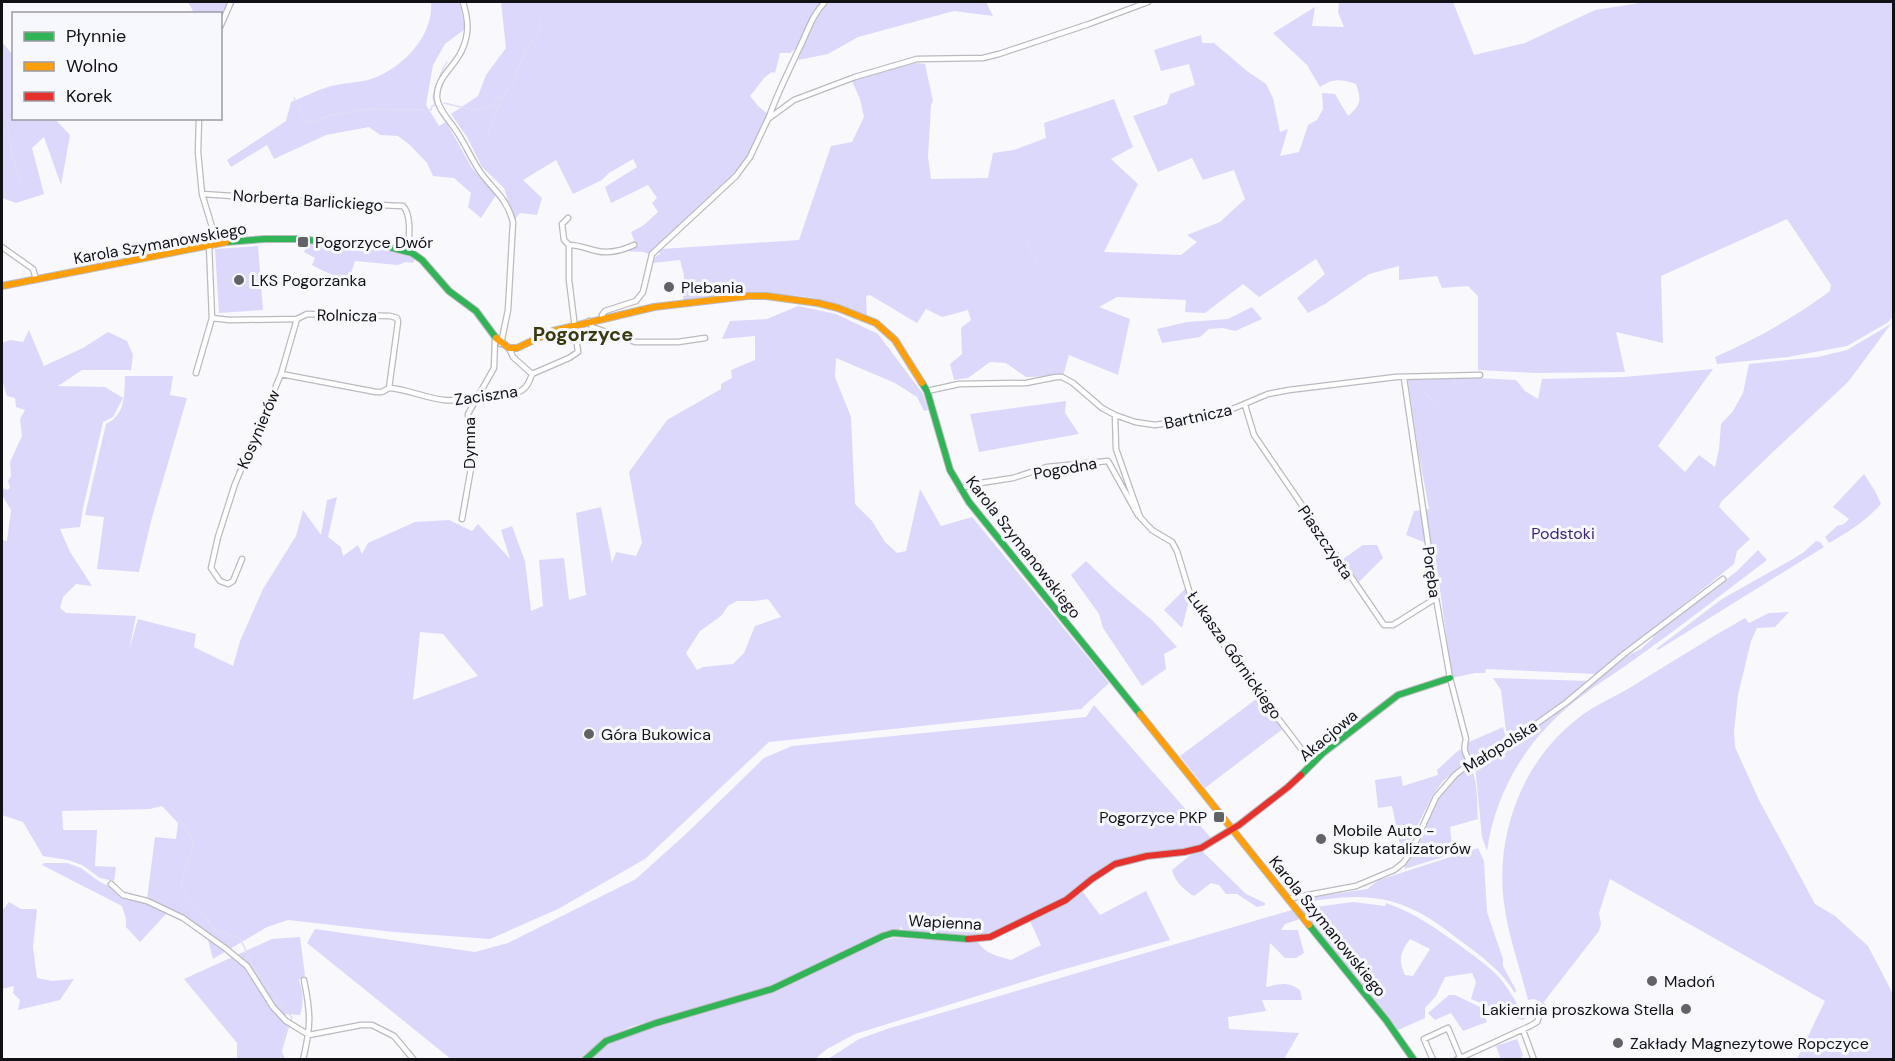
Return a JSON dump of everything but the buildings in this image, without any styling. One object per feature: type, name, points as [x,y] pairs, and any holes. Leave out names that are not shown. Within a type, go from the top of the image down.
[{"type":"street","points":[[222,22],[231,2]]},
{"type":"street","points":[[463,2],[469,25],[466,40],[462,52],[442,76],[437,98],[440,107],[462,139],[474,162],[507,204],[513,222],[508,310],[501,344]]},
{"type":"street","points":[[603,318],[605,311],[639,298],[644,292],[652,254],[736,177],[750,157],[807,28],[825,2]]},
{"type":"street","points":[[768,119],[802,96],[876,70],[917,59],[983,58],[1089,24],[1148,2]]},
{"type":"street","points":[[196,373],[212,318],[213,244],[202,194],[198,152],[199,120]]},
{"type":"street","name":"Norberta Barlickiego","points":[[202,194],[403,206],[407,209],[408,216],[408,251]]},
{"type":"street","points":[[568,218],[562,224],[564,240],[569,245],[582,245],[603,252],[634,245]]},
{"type":"street","name":"Karola Szymanowskiego","points":[[2,286],[213,244],[255,239],[298,239],[381,245],[408,251],[422,260],[449,291],[476,311],[495,338],[509,348],[517,348],[553,331],[603,318],[654,307],[748,296],[818,303],[876,323],[895,340],[927,391],[946,461],[960,489],[1386,1020],[1414,1059]]},
{"type":"street","points":[[569,245],[569,280],[575,325]]},
{"type":"street","points":[[2,247],[33,269],[36,279]]},
{"type":"street","name":"Rolnicza","points":[[297,319],[307,315],[397,318],[389,388]]},
{"type":"street","points":[[212,318],[297,319]]},
{"type":"street","name":"Kosynierów","points":[[242,559],[233,581],[228,584],[220,581],[211,568],[235,484],[281,375],[297,319]]},
{"type":"street","points":[[590,321],[592,327],[636,342],[678,342],[705,338]]},
{"type":"street","name":"Zaciszna","points":[[389,388],[446,400],[467,400],[517,393],[524,390],[532,374],[579,352],[575,325]]},
{"type":"street","name":"Dymna","points":[[462,519],[471,468],[467,419],[471,406],[494,368],[495,338]]},
{"type":"street","points":[[509,348],[513,357],[532,374]]},
{"type":"street","points":[[281,375],[376,392],[389,388]]},
{"type":"street","name":"Bartnicza","points":[[927,391],[959,384],[1026,383],[1062,377],[1115,415],[1135,422],[1155,425],[1203,417],[1245,405],[1277,392],[1396,377],[1480,375]]},
{"type":"street","name":"Poręba","points":[[1404,378],[1436,598],[1450,678],[1466,739],[1464,751],[1470,763]]},
{"type":"street","name":"Piaszczysta","points":[[1245,405],[1254,435],[1321,536],[1384,624],[1393,625],[1436,598]]},
{"type":"street","name":"Łukasza Górnickiego","points":[[1115,415],[1116,448],[1140,517],[1152,530],[1172,542],[1177,550],[1191,597],[1246,676],[1312,763]]},
{"type":"street","name":"Pogodna","points":[[960,489],[974,484],[1013,478],[1047,467],[1108,461],[1140,517]]},
{"type":"street","name":"Małopolska","points":[[1290,900],[1356,886],[1394,870],[1411,852],[1436,797],[1455,774],[1529,729],[1567,702],[1624,654],[1723,579]]},
{"type":"street","name":"Akacjowa","points":[[1232,828],[1288,787],[1312,763],[1398,695],[1450,678]]},
{"type":"street","name":"Wapienna","points":[[585,1059],[606,1041],[631,1031],[772,989],[883,936],[893,933],[975,940],[990,937],[1066,900],[1115,864],[1147,856],[1201,848],[1232,828]]},
{"type":"street","points":[[111,884],[123,895],[147,901],[183,918],[238,958],[247,966],[273,1007],[286,1021],[309,1035],[372,1025],[394,1036],[414,1059]]},
{"type":"street","points":[[303,1059],[309,1035],[310,1017],[304,980]]},
{"type":"street","points":[[1433,1059],[1424,1039],[1448,1028],[1458,1058],[1537,1022],[1543,1007]]},
{"type":"street","points":[[1523,1030],[1534,1059]]},
{"type":"green space","points":[[188,2],[229,2],[222,18],[222,12],[193,12]]},
{"type":"green space","points":[[431,2],[460,2],[465,29],[445,44],[433,65],[426,105],[439,126],[446,122],[472,168],[496,195],[481,218],[468,207],[471,193],[454,178],[433,176],[427,163],[410,145],[398,136],[380,135],[369,127],[326,135],[274,159],[267,145],[231,167],[227,160],[286,121],[291,102],[331,86],[380,76],[403,61],[421,40],[427,28]]},
{"type":"green space","points":[[501,2],[823,2],[812,14],[796,48],[790,53],[780,53],[775,73],[772,72],[765,77],[750,96],[768,114],[743,164],[722,188],[649,254],[624,251],[636,245],[631,232],[644,225],[658,212],[652,203],[657,198],[648,185],[611,203],[605,187],[637,167],[633,159],[609,173],[602,180],[573,194],[556,160],[523,180],[542,198],[537,215],[520,213],[514,221],[504,188],[482,167],[467,137],[451,114],[478,96],[486,75],[506,48]]},
{"type":"green space","points":[[830,2],[986,2],[993,16],[954,11],[858,37],[828,54],[798,60],[815,21]]},
{"type":"green space","points":[[1339,2],[1453,2],[1474,55],[1525,43],[1595,10],[1646,2],[1893,2],[1893,317],[1887,323],[1847,346],[1788,357],[1717,364],[1715,357],[1774,327],[1830,291],[1831,285],[1787,219],[1661,276],[1663,343],[1616,332],[1625,372],[1536,373],[1478,370],[1478,296],[1468,286],[1442,288],[1437,276],[1399,280],[1399,266],[1369,274],[1308,313],[1297,298],[1325,274],[1316,259],[1259,297],[1243,284],[1205,313],[1185,312],[1186,300],[1117,297],[1099,307],[1130,319],[1118,375],[1069,355],[1063,376],[1026,377],[1006,363],[990,362],[968,378],[954,380],[950,364],[962,354],[961,328],[971,320],[968,310],[942,317],[926,309],[917,323],[870,295],[866,296],[867,317],[821,300],[798,296],[766,295],[683,300],[684,275],[680,260],[653,263],[661,249],[799,240],[831,146],[852,142],[864,117],[860,99],[852,81],[915,63],[925,64],[933,101],[928,157],[931,179],[988,178],[993,153],[1014,150],[1046,138],[1044,123],[1114,99],[1133,147],[1111,159],[1138,184],[1104,252],[1181,255],[1197,242],[1187,235],[1220,222],[1245,199],[1234,170],[1203,180],[1192,158],[1158,172],[1133,116],[1167,104],[1170,94],[1195,85],[1189,64],[1161,71],[1154,50],[1201,35],[1202,43],[1214,43],[1266,84],[1273,98],[1280,132],[1288,129],[1280,156],[1299,152],[1308,125],[1317,120],[1323,109],[1322,93],[1335,94],[1348,116],[1358,105],[1359,94],[1356,84],[1346,81],[1337,80],[1320,87],[1307,65],[1273,33],[1315,7],[1312,26],[1344,27],[1338,12]]},
{"type":"green space","points":[[2,42],[12,54],[12,120],[56,120],[70,135],[61,185],[44,137],[32,148],[44,194],[16,203],[2,198]]},
{"type":"green space","points":[[315,243],[398,250],[416,258],[413,263],[406,262],[398,265],[355,261],[348,282],[312,265],[315,258],[304,252],[307,246]]},
{"type":"green space","name":"LKS Pogorzanka","points":[[258,246],[263,310],[219,313],[215,249]]},
{"type":"green space","points":[[798,306],[836,314],[878,334],[923,394],[928,410],[924,411],[917,397],[895,383],[836,358],[835,377],[851,417],[855,504],[872,521],[885,542],[897,553],[906,551],[920,489],[941,526],[972,517],[1109,683],[1081,709],[769,742],[645,859],[558,909],[490,939],[394,932],[288,920],[267,927],[213,959],[208,933],[147,899],[155,837],[176,839],[178,823],[162,806],[150,809],[62,811],[63,830],[97,830],[95,866],[116,867],[114,881],[100,878],[82,865],[68,860],[43,856],[23,822],[2,815],[2,540],[7,541],[11,510],[2,495],[2,488],[8,490],[10,487],[8,481],[11,476],[10,462],[22,436],[20,419],[25,410],[16,407],[15,398],[7,396],[2,379],[2,343],[10,340],[23,342],[29,330],[44,366],[83,348],[108,332],[127,341],[133,355],[131,370],[82,370],[58,386],[105,387],[123,398],[113,417],[103,422],[80,527],[60,529],[70,552],[92,586],[76,584],[63,597],[60,608],[66,613],[136,616],[129,650],[138,619],[196,634],[194,647],[233,666],[240,641],[263,589],[296,536],[303,510],[321,535],[327,500],[337,497],[328,537],[341,547],[343,556],[358,545],[362,554],[368,543],[415,522],[449,520],[472,531],[478,524],[510,559],[501,530],[512,526],[525,561],[531,611],[543,606],[539,560],[564,558],[569,600],[586,595],[576,513],[601,507],[612,563],[616,552],[636,556],[642,543],[629,472],[667,420],[721,389],[721,384],[732,378],[731,370],[755,360],[755,336],[722,339],[730,321],[767,319]],"holes":[[[768,599],[781,617],[755,626],[744,653],[733,664],[703,667],[697,670],[686,653],[700,631],[737,601]],[[420,632],[443,634],[478,676],[413,700]]]},
{"type":"green space","points":[[1252,307],[1262,319],[1235,331],[1223,328],[1209,329],[1200,337],[1162,343],[1157,329],[1187,322],[1228,319]]},
{"type":"green space","name":"Podstoki","points":[[1891,324],[1848,382],[1721,502],[1719,507],[1750,539],[1737,551],[1734,564],[1597,674],[1486,669],[1485,673],[1452,678],[1434,546],[1406,535],[1414,511],[1429,509],[1408,380],[1478,378],[1516,380],[1525,391],[1538,399],[1542,379],[1624,377],[1713,369],[1658,446],[1685,472],[1699,455],[1715,467],[1721,424],[1733,411],[1743,393],[1749,364],[1818,357],[1847,350]]},
{"type":"green space","points":[[125,376],[173,376],[170,395],[187,398],[151,521],[139,572],[97,569],[104,517],[85,515],[106,424],[113,420],[123,404]]},
{"type":"green space","points":[[1066,401],[1065,413],[1079,434],[979,452],[970,414]]},
{"type":"green space","points":[[1864,474],[1881,504],[1863,521],[1829,543],[1825,537],[1849,519],[1833,507]]},
{"type":"green space","points":[[1816,541],[1824,547],[1658,650],[1656,649],[1722,599],[1793,559]]},
{"type":"green space","points":[[1363,545],[1377,545],[1383,558],[1359,582],[1343,559]]},
{"type":"green space","points":[[1758,550],[1767,560],[1652,647],[1576,700],[1552,721],[1514,771],[1497,810],[1487,851],[1482,837],[1475,764],[1569,705],[1624,657],[1641,649],[1657,631],[1736,572]]},
{"type":"green space","points":[[1086,561],[1152,620],[1177,647],[1164,654],[1166,669],[1142,686],[1103,628],[1099,614],[1071,575]]},
{"type":"green space","points":[[1186,588],[1190,597],[1182,628],[1164,610]]},
{"type":"green space","points":[[1789,612],[1775,627],[1757,628],[1751,641],[1738,695],[1734,731],[1735,747],[1759,800],[1815,904],[1835,916],[1868,946],[1893,994],[1893,1059],[1797,1059],[1825,1001],[1610,879],[1599,913],[1601,924],[1599,931],[1543,1003],[1534,999],[1528,1000],[1508,927],[1502,877],[1504,852],[1516,802],[1541,756],[1558,736],[1583,714],[1730,626],[1745,618],[1749,623],[1769,613]]},
{"type":"green space","points":[[1493,678],[1590,681],[1518,732],[1506,731],[1501,690]]},
{"type":"green space","points":[[1259,697],[1262,701],[1258,704],[1258,709],[1263,711],[1268,708],[1284,728],[1205,788],[1180,756]]},
{"type":"green space","points":[[1094,705],[1211,838],[1200,847],[1134,856],[1114,862],[1063,899],[989,936],[975,938],[905,932],[900,926],[900,931],[771,987],[630,1027],[604,1040],[581,1059],[451,1059],[307,943],[315,929],[475,952],[508,943],[636,879],[764,758],[792,746],[1086,717]]},
{"type":"green space","points":[[1503,727],[1506,738],[1473,760],[1470,759],[1465,748],[1467,743]]},
{"type":"green space","points":[[1460,749],[1467,762],[1443,781],[1433,795],[1402,855],[1392,806],[1378,808],[1375,780],[1401,776],[1403,786],[1438,775],[1437,770]]},
{"type":"green space","points":[[1470,767],[1476,784],[1478,819],[1450,827],[1453,854],[1404,869],[1421,840],[1441,795],[1448,785]]},
{"type":"green space","points":[[1478,848],[1484,861],[1487,912],[1503,959],[1503,966],[1516,990],[1515,993],[1490,963],[1432,920],[1401,905],[1387,900],[1358,897],[1298,904],[1300,899],[1367,889],[1379,880]]},
{"type":"green space","points":[[1201,850],[1246,894],[1265,905],[1257,907],[1237,894],[1226,894],[1219,885],[1211,883],[1194,896],[1183,888],[1172,870],[1193,853]]},
{"type":"green space","points":[[44,863],[67,863],[81,868],[109,886],[122,898],[168,912],[140,942],[126,927],[122,906],[42,865]]},
{"type":"green space","points":[[1082,891],[1100,915],[1146,891],[1170,940],[1061,970],[855,1034],[827,1049],[815,1059],[589,1060],[606,1044],[632,1032],[753,996],[877,942],[894,938],[978,942],[988,952],[1011,960],[1041,945],[1030,921],[1067,902]]},
{"type":"green space","points":[[9,902],[21,909],[37,909],[33,947],[37,978],[52,981],[74,979],[60,1000],[18,1010],[20,1000],[13,993],[14,986],[2,989],[2,911]]},
{"type":"green space","points":[[1353,902],[1385,906],[1386,903],[1407,912],[1444,934],[1494,972],[1509,991],[1525,1019],[1522,1020],[1471,999],[1476,982],[1472,973],[1445,977],[1436,996],[1425,1008],[1425,1018],[1398,1030],[1300,909]],"holes":[[[1410,939],[1430,949],[1413,976],[1405,975],[1401,957]]]},
{"type":"green space","points":[[1292,910],[1300,919],[1285,924],[1281,930],[1298,930],[1304,953],[1296,958],[1285,958],[1270,943],[1266,987],[1279,984],[1291,985],[1300,990],[1302,1000],[1262,1000],[1266,1011],[1228,1017],[1229,1029],[1299,1033],[1284,1059],[828,1059],[859,1039],[890,1028]]},
{"type":"green space","points":[[300,937],[305,975],[299,980],[302,1006],[300,1015],[286,1014],[282,1019],[289,1027],[282,1051],[285,1059],[237,1059],[237,1043],[184,979],[272,939]]},
{"type":"green space","points":[[1449,995],[1455,995],[1480,1007],[1487,1022],[1463,1031],[1451,1013],[1435,1020],[1428,1013]]},
{"type":"green space","points":[[1517,1039],[1523,1055],[1521,1059],[1501,1059],[1496,1046]]},
{"type":"waterway","points":[[488,138],[496,112],[507,90],[513,84],[527,48],[539,34],[540,21]]},
{"type":"waterway","points":[[439,81],[447,62]]},
{"type":"waterway","points":[[294,98],[308,123],[332,115],[366,109],[431,110],[435,105],[433,96],[435,91]]},
{"type":"waterway","points":[[444,103],[473,110],[493,106],[496,99],[505,95]]},
{"type":"waterway","points":[[2,107],[6,115],[12,154],[22,185]]},
{"type":"waterway","points":[[1024,237],[1037,264],[1043,269]]},
{"type":"waterway","points":[[1419,388],[1440,406]]},
{"type":"waterway","points":[[172,807],[193,841],[181,885],[188,899],[197,906],[215,930],[240,938],[255,970],[292,1018],[283,1038],[281,1060]]},
{"type":"traffic: fast","points":[[226,242],[298,239],[381,245],[412,253],[422,260],[449,291],[476,311],[496,338]]},
{"type":"traffic: fast","points":[[922,383],[927,391],[950,470],[969,502],[1140,714]]},
{"type":"traffic: fast","points":[[1301,775],[1323,753],[1398,695],[1450,678]]},
{"type":"traffic: fast","points":[[1309,925],[1386,1020],[1414,1060]]},
{"type":"traffic: fast","points":[[585,1060],[606,1041],[656,1023],[772,989],[883,936],[893,933],[968,939]]},
{"type":"traffic: slow","points":[[2,286],[226,242]]},
{"type":"traffic: slow","points":[[496,338],[509,348],[517,348],[553,331],[654,307],[766,296],[818,303],[876,323],[895,340],[922,383]]},
{"type":"traffic: slow","points":[[1140,714],[1309,925]]},
{"type":"traffic: jam","points":[[968,939],[990,937],[1066,900],[1115,864],[1147,856],[1201,848],[1239,825],[1301,775]]},
{"type":"place","name":"Pogorzyce Dwór","points":[[303,242]]},
{"type":"place","name":"LKS Pogorzanka","points":[[239,280]]},
{"type":"place","name":"Plebania","points":[[669,287]]},
{"type":"place","name":"Góra Bukowica","points":[[589,734]]},
{"type":"place","name":"Pogorzyce PKP","points":[[1219,817]]},
{"type":"place","name":"Mobile Auto - Skup katalizatorów","points":[[1321,839]]},
{"type":"place","name":"Madoń","points":[[1652,981]]},
{"type":"place","name":"Lakiernia proszkowa Stella","points":[[1686,1009]]},
{"type":"place","name":"Zakłady Magnezytowe Ropczyce","points":[[1618,1043]]},
{"type":"district","name":"Pogorzyce","points":[[583,334]]}]
